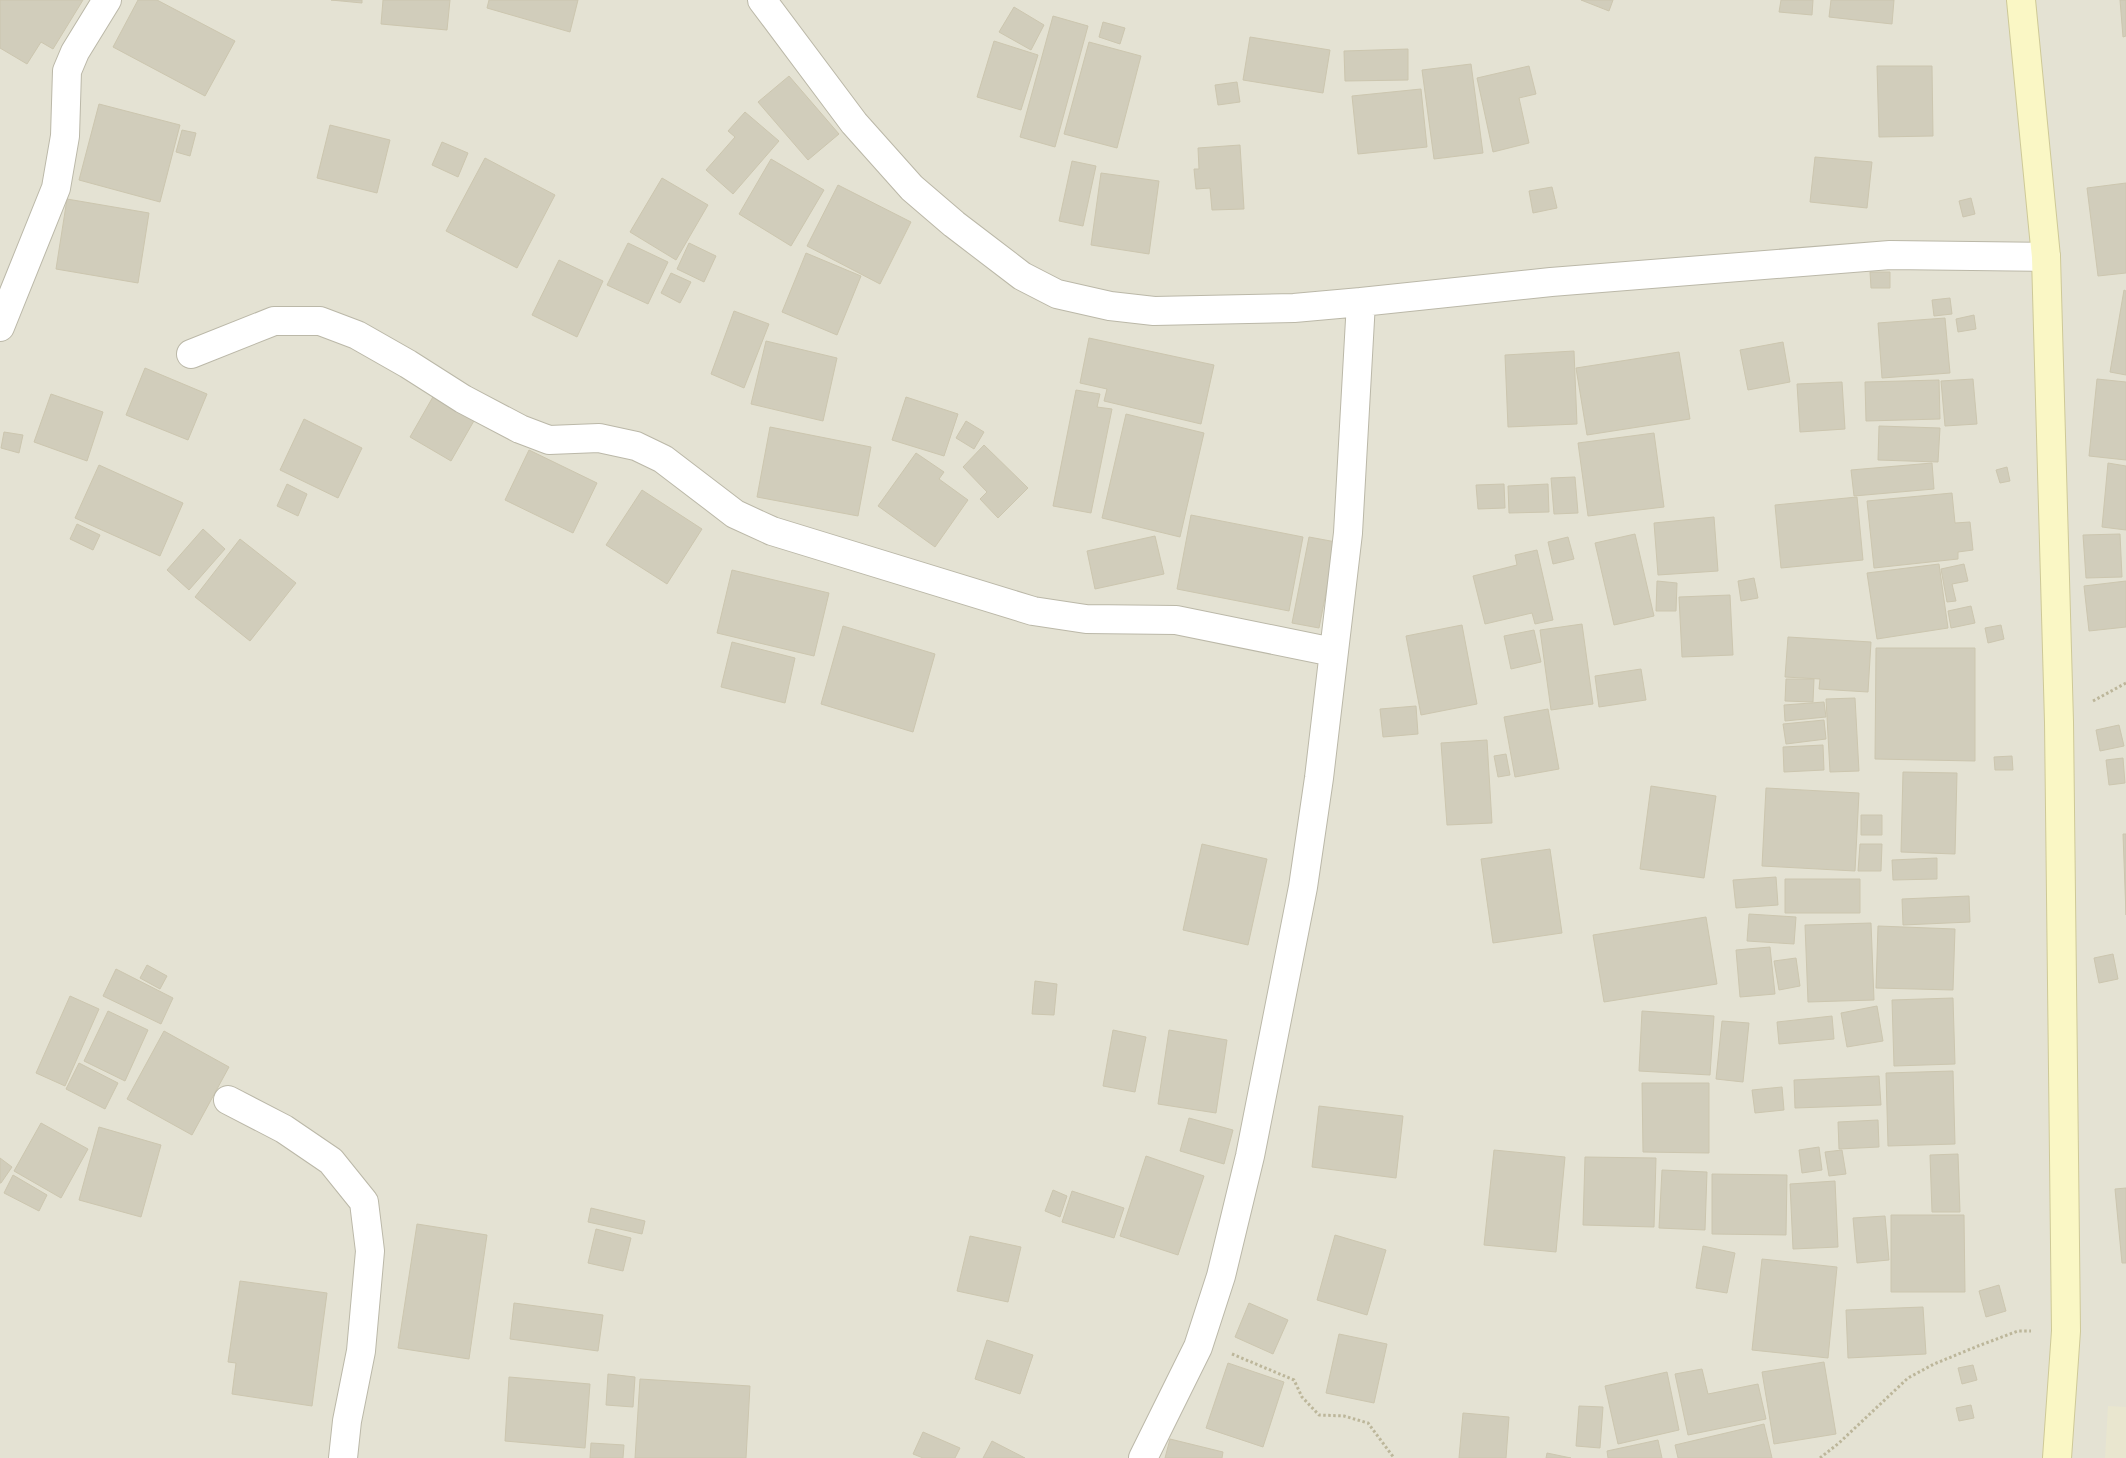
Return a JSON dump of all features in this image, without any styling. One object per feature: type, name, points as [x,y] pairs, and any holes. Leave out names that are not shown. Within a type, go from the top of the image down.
[{"type":"main road","points":[[2021,0],[2046,257],[2058,722],[2066,1331],[2057,1458]]},
{"type":"street","points":[[0,327],[56,188],[65,136],[67,71],[75,52],[107,0]]},
{"type":"street","points":[[762,0],[854,123],[912,188],[954,224],[1022,276],[1057,294],[1110,306],[1154,310],[1294,308],[1561,281],[1890,255],[2046,257]]},
{"type":"street","points":[[1143,1458],[1198,1347],[1221,1276],[1250,1156],[1298,915],[1319,778],[1348,533],[1361,302]]},
{"type":"street","points":[[191,354],[274,322],[320,321],[357,335],[408,364],[463,399],[520,429],[549,440],[598,438],[636,446],[670,464],[734,514],[772,531],[1032,611],[1086,619],[1176,620],[1333,652]]},
{"type":"street","points":[[228,1100],[284,1129],[331,1161],[364,1202],[370,1251],[360,1351],[347,1421],[343,1458]]},
{"type":"path","points":[[1820,1458],[1839,1443],[1908,1378],[1934,1364],[2018,1331],[2066,1331]]},
{"type":"path","points":[[1198,1347],[1215,1354],[1233,1354],[1294,1380],[1302,1397],[1319,1415],[1344,1416],[1368,1423],[1394,1458]]},
{"type":"shaded area","points":[[0,0],[2126,0],[2126,1458],[0,1458]]},
{"type":"shaded area","points":[[2108,1406],[2126,1407],[2126,1458],[2105,1458]]},
{"type":"building","points":[[0,0],[83,0],[53,49],[41,42],[27,64],[0,48]]},
{"type":"building","points":[[138,0],[157,0],[235,41],[205,96],[113,47]]},
{"type":"building","points":[[331,0],[362,0],[362,3]]},
{"type":"building","points":[[383,0],[450,0],[447,30],[381,24]]},
{"type":"building","points":[[489,0],[578,0],[570,32],[487,8]]},
{"type":"building","points":[[1581,0],[1613,0],[1609,11]]},
{"type":"building","points":[[1781,0],[1813,0],[1812,15],[1779,12]]},
{"type":"building","points":[[1831,0],[1894,0],[1892,24],[1829,17]]},
{"type":"building","points":[[2120,0],[2126,0],[2126,36],[2123,37]]},
{"type":"building","points":[[1014,7],[1044,25],[1031,50],[999,32]]},
{"type":"building","points":[[1053,16],[1088,26],[1055,147],[1020,137]]},
{"type":"building","points":[[1103,22],[1125,28],[1120,44],[1099,37]]},
{"type":"building","points":[[1250,37],[1330,50],[1323,93],[1243,80]]},
{"type":"building","points":[[994,41],[1038,55],[1021,110],[977,97]]},
{"type":"building","points":[[1089,42],[1141,56],[1117,148],[1064,134]]},
{"type":"building","points":[[1408,49],[1408,80],[1345,81],[1344,51]]},
{"type":"building","points":[[1471,64],[1483,153],[1434,159],[1422,70]]},
{"type":"building","points":[[1529,66],[1536,94],[1519,98],[1529,143],[1493,152],[1477,78]]},
{"type":"building","points":[[1877,66],[1932,66],[1933,136],[1879,137]]},
{"type":"building","points":[[789,76],[839,134],[808,160],[758,102]]},
{"type":"building","points":[[1237,82],[1240,102],[1218,105],[1215,85]]},
{"type":"building","points":[[1421,89],[1427,147],[1358,154],[1352,96]]},
{"type":"building","points":[[99,104],[180,125],[160,202],[79,180]]},
{"type":"building","points":[[745,112],[779,141],[733,194],[706,170],[735,137],[728,131]]},
{"type":"building","points":[[330,125],[390,140],[377,193],[317,178]]},
{"type":"building","points":[[182,130],[196,133],[190,156],[176,152]]},
{"type":"building","points":[[442,142],[468,153],[458,177],[432,165]]},
{"type":"building","points":[[1240,145],[1244,209],[1212,210],[1210,188],[1196,189],[1194,169],[1199,169],[1198,148]]},
{"type":"building","points":[[1815,157],[1872,162],[1867,208],[1810,202]]},
{"type":"building","points":[[485,158],[555,195],[517,268],[446,231]]},
{"type":"building","points":[[771,159],[824,190],[791,246],[739,214]]},
{"type":"building","points":[[1072,161],[1096,166],[1083,226],[1059,221]]},
{"type":"building","points":[[1101,173],[1159,181],[1149,254],[1091,245]]},
{"type":"building","points":[[662,178],[708,205],[676,260],[630,232]]},
{"type":"building","points":[[2126,183],[2126,273],[2098,276],[2087,188]]},
{"type":"building","points":[[838,185],[911,222],[880,284],[807,246]]},
{"type":"building","points":[[1552,187],[1557,208],[1533,213],[1529,191]]},
{"type":"building","points":[[1971,198],[1975,214],[1963,217],[1959,201]]},
{"type":"building","points":[[67,199],[149,213],[138,283],[56,269]]},
{"type":"building","points":[[628,243],[668,262],[648,304],[607,285]]},
{"type":"building","points":[[689,243],[716,256],[704,282],[677,269]]},
{"type":"building","points":[[806,253],[861,276],[837,335],[782,312]]},
{"type":"building","points":[[559,260],[603,281],[577,337],[532,315]]},
{"type":"building","points":[[1870,272],[1890,272],[1890,288],[1871,288]]},
{"type":"building","points":[[671,273],[691,282],[680,303],[661,293]]},
{"type":"building","points":[[2124,290],[2126,291],[2126,375],[2110,372]]},
{"type":"building","points":[[1950,298],[1952,314],[1934,316],[1932,300]]},
{"type":"building","points":[[734,311],[769,324],[744,388],[711,374]]},
{"type":"building","points":[[1974,315],[1976,329],[1958,332],[1956,319]]},
{"type":"building","points":[[1945,318],[1950,373],[1882,378],[1878,323]]},
{"type":"building","points":[[1089,338],[1214,365],[1201,424],[1104,401],[1107,389],[1080,383]]},
{"type":"building","points":[[766,341],[837,358],[823,421],[751,404]]},
{"type":"building","points":[[1783,342],[1790,382],[1748,390],[1740,350]]},
{"type":"building","points":[[1574,351],[1577,424],[1508,427],[1505,355]]},
{"type":"building","points":[[1679,352],[1690,419],[1587,435],[1576,368]]},
{"type":"building","points":[[145,368],[207,394],[188,440],[126,415]]},
{"type":"building","points":[[1973,379],[1977,424],[1945,426],[1941,381]]},
{"type":"building","points":[[2097,379],[2126,382],[2126,460],[2089,456]]},
{"type":"building","points":[[1939,380],[1940,419],[1866,421],[1865,382]]},
{"type":"building","points":[[1842,382],[1845,429],[1800,432],[1797,384]]},
{"type":"building","points":[[1076,390],[1100,394],[1097,407],[1112,409],[1091,513],[1053,506]]},
{"type":"building","points":[[51,394],[103,412],[87,461],[34,442]]},
{"type":"building","points":[[434,395],[475,419],[451,461],[410,437]]},
{"type":"building","points":[[906,397],[958,414],[944,456],[892,440]]},
{"type":"building","points":[[1126,414],[1204,433],[1180,537],[1102,518]]},
{"type":"building","points":[[304,419],[362,448],[338,498],[280,470]]},
{"type":"building","points":[[966,421],[984,432],[974,449],[956,438]]},
{"type":"building","points":[[1879,426],[1940,428],[1938,462],[1878,460]]},
{"type":"building","points":[[770,427],[871,447],[858,516],[757,497]]},
{"type":"building","points":[[4,432],[23,435],[19,453],[1,448]]},
{"type":"building","points":[[1654,433],[1664,507],[1588,516],[1578,443]]},
{"type":"building","points":[[984,445],[1028,488],[998,518],[980,499],[987,492],[963,467]]},
{"type":"building","points":[[529,450],[597,483],[573,533],[505,500]]},
{"type":"building","points":[[916,453],[944,472],[939,479],[968,500],[935,547],[878,506]]},
{"type":"building","points":[[1932,463],[1934,489],[1854,496],[1851,470]]},
{"type":"building","points":[[2108,463],[2126,466],[2126,530],[2102,527]]},
{"type":"building","points":[[99,465],[183,503],[160,556],[75,518]]},
{"type":"building","points":[[2007,467],[2010,481],[2000,483],[1996,470]]},
{"type":"building","points":[[1575,477],[1578,513],[1554,514],[1551,478]]},
{"type":"building","points":[[287,484],[307,494],[298,516],[277,506]]},
{"type":"building","points":[[1504,484],[1505,508],[1478,509],[1476,485]]},
{"type":"building","points":[[1548,484],[1549,512],[1509,513],[1508,486]]},
{"type":"building","points":[[642,490],[702,529],[667,584],[606,545]]},
{"type":"building","points":[[1952,493],[1955,523],[1970,522],[1973,550],[1958,552],[1958,559],[1874,568],[1867,501]]},
{"type":"building","points":[[1857,497],[1863,560],[1781,568],[1775,505]]},
{"type":"building","points":[[1191,515],[1303,537],[1289,611],[1177,589]]},
{"type":"building","points":[[1714,517],[1718,571],[1658,575],[1654,523]]},
{"type":"building","points":[[77,524],[100,535],[93,550],[70,539]]},
{"type":"building","points":[[203,529],[225,549],[189,590],[167,570]]},
{"type":"building","points":[[1635,534],[1654,616],[1614,625],[1595,543]]},
{"type":"building","points":[[2120,534],[2122,577],[2086,578],[2083,535]]},
{"type":"building","points":[[1155,536],[1164,574],[1095,589],[1087,551]]},
{"type":"building","points":[[1309,537],[1336,542],[1319,628],[1292,623]]},
{"type":"building","points":[[1568,537],[1574,559],[1553,564],[1548,542]]},
{"type":"building","points":[[240,539],[296,583],[250,641],[195,597]]},
{"type":"building","points":[[1537,550],[1553,620],[1535,624],[1532,613],[1485,624],[1473,576],[1517,565],[1515,555]]},
{"type":"building","points":[[1939,564],[1948,628],[1877,639],[1867,573]]},
{"type":"building","points":[[1964,564],[1968,581],[1952,584],[1956,601],[1947,602],[1941,569]]},
{"type":"building","points":[[732,570],[829,593],[814,656],[717,633]]},
{"type":"building","points":[[1754,578],[1758,598],[1741,601],[1738,581]]},
{"type":"building","points":[[1657,581],[1677,583],[1676,611],[1656,611]]},
{"type":"building","points":[[2126,581],[2126,627],[2089,631],[2084,586]]},
{"type":"building","points":[[1730,595],[1733,655],[1682,657],[1679,597]]},
{"type":"building","points":[[1971,606],[1975,623],[1951,628],[1948,611]]},
{"type":"building","points":[[1582,624],[1593,704],[1551,710],[1540,630]]},
{"type":"building","points":[[1462,625],[1477,704],[1421,715],[1406,636]]},
{"type":"building","points":[[2001,625],[2004,639],[1988,643],[1985,628]]},
{"type":"building","points":[[843,626],[935,654],[913,732],[821,704]]},
{"type":"building","points":[[1534,630],[1541,662],[1511,669],[1504,636]]},
{"type":"building","points":[[1788,637],[1871,642],[1868,692],[1819,689],[1820,679],[1785,677]]},
{"type":"building","points":[[732,642],[795,658],[785,703],[721,687]]},
{"type":"building","points":[[1876,648],[1975,648],[1975,761],[1875,759]]},
{"type":"building","points":[[1641,669],[1646,700],[1599,707],[1595,676]]},
{"type":"building","points":[[1786,679],[1814,679],[1813,702],[1785,701]]},
{"type":"building","points":[[1855,698],[1859,771],[1830,772],[1826,699]]},
{"type":"building","points":[[1824,702],[1826,717],[1785,721],[1784,705]]},
{"type":"building","points":[[1416,706],[1418,734],[1383,737],[1380,709]]},
{"type":"building","points":[[1548,709],[1559,769],[1515,777],[1504,717]]},
{"type":"building","points":[[1824,720],[1826,739],[1786,744],[1783,724]]},
{"type":"building","points":[[2119,725],[2124,746],[2100,751],[2096,730]]},
{"type":"building","points":[[1487,740],[1492,823],[1447,825],[1441,743]]},
{"type":"building","points":[[1823,745],[1824,770],[1784,772],[1783,747]]},
{"type":"building","points":[[1506,754],[1510,775],[1498,777],[1494,756]]},
{"type":"building","points":[[2012,756],[2013,770],[1995,770],[1994,757]]},
{"type":"building","points":[[2123,758],[2125,783],[2109,785],[2106,760]]},
{"type":"building","points":[[1903,772],[1957,773],[1955,854],[1901,852]]},
{"type":"building","points":[[1651,786],[1716,796],[1704,878],[1640,869]]},
{"type":"building","points":[[1766,788],[1859,793],[1855,871],[1762,866]]},
{"type":"building","points":[[1861,815],[1882,815],[1882,835],[1861,835]]},
{"type":"building","points":[[2123,834],[2126,834],[2126,915]]},
{"type":"building","points":[[1202,844],[1267,859],[1248,945],[1183,930]]},
{"type":"building","points":[[1860,844],[1882,844],[1881,871],[1858,871]]},
{"type":"building","points":[[1550,849],[1562,933],[1493,943],[1481,859]]},
{"type":"building","points":[[1937,858],[1937,879],[1893,880],[1892,860]]},
{"type":"building","points":[[1776,877],[1778,905],[1736,908],[1733,880]]},
{"type":"building","points":[[1785,879],[1860,879],[1860,913],[1785,913]]},
{"type":"building","points":[[1969,896],[1970,922],[1903,925],[1902,899]]},
{"type":"building","points":[[1749,914],[1796,917],[1794,944],[1747,941]]},
{"type":"building","points":[[1706,917],[1717,984],[1604,1002],[1593,935]]},
{"type":"building","points":[[1871,923],[1874,1000],[1808,1002],[1805,925]]},
{"type":"building","points":[[1878,926],[1955,929],[1953,990],[1876,988]]},
{"type":"building","points":[[1770,947],[1775,994],[1740,997],[1736,950]]},
{"type":"building","points":[[2113,954],[2118,979],[2099,983],[2094,958]]},
{"type":"building","points":[[1796,958],[1800,986],[1779,990],[1774,961]]},
{"type":"building","points":[[147,965],[167,976],[160,989],[140,978]]},
{"type":"building","points":[[116,969],[173,998],[161,1024],[103,996]]},
{"type":"building","points":[[1035,981],[1057,984],[1054,1015],[1032,1014]]},
{"type":"building","points":[[70,996],[99,1009],[65,1086],[36,1073]]},
{"type":"building","points":[[1953,998],[1955,1064],[1894,1066],[1892,1000]]},
{"type":"building","points":[[1877,1006],[1883,1041],[1847,1047],[1841,1013]]},
{"type":"building","points":[[108,1011],[148,1030],[125,1081],[84,1061]]},
{"type":"building","points":[[1642,1011],[1714,1016],[1710,1075],[1639,1071]]},
{"type":"building","points":[[1832,1016],[1834,1039],[1779,1044],[1777,1022]]},
{"type":"building","points":[[1722,1021],[1749,1023],[1743,1082],[1716,1079]]},
{"type":"building","points":[[1113,1030],[1146,1037],[1135,1092],[1103,1086]]},
{"type":"building","points":[[1169,1030],[1227,1040],[1216,1113],[1158,1104]]},
{"type":"building","points":[[164,1031],[229,1067],[192,1135],[127,1099]]},
{"type":"building","points":[[79,1063],[118,1083],[105,1109],[66,1089]]},
{"type":"building","points":[[1953,1071],[1955,1144],[1888,1146],[1886,1073]]},
{"type":"building","points":[[1879,1076],[1881,1105],[1795,1108],[1794,1080]]},
{"type":"building","points":[[1642,1083],[1709,1083],[1709,1153],[1643,1152]]},
{"type":"building","points":[[1782,1087],[1784,1110],[1755,1113],[1752,1090]]},
{"type":"building","points":[[1319,1106],[1403,1116],[1396,1178],[1312,1167]]},
{"type":"building","points":[[1189,1118],[1233,1130],[1224,1164],[1180,1151]]},
{"type":"building","points":[[1878,1120],[1879,1147],[1839,1149],[1838,1122]]},
{"type":"building","points":[[41,1123],[88,1149],[61,1198],[14,1171]]},
{"type":"building","points":[[99,1127],[161,1145],[141,1217],[79,1200]]},
{"type":"building","points":[[1819,1147],[1822,1170],[1802,1173],[1799,1150]]},
{"type":"building","points":[[1494,1150],[1565,1157],[1556,1252],[1484,1245]]},
{"type":"building","points":[[1842,1150],[1846,1174],[1829,1176],[1825,1152]]},
{"type":"building","points":[[1958,1154],[1960,1212],[1932,1212],[1930,1155]]},
{"type":"building","points":[[1146,1156],[1204,1176],[1178,1255],[1120,1236]]},
{"type":"building","points":[[1585,1157],[1656,1158],[1654,1227],[1583,1225]]},
{"type":"building","points":[[0,1158],[12,1167],[1,1183],[0,1183]]},
{"type":"building","points":[[1662,1170],[1707,1172],[1705,1230],[1659,1228]]},
{"type":"building","points":[[1712,1174],[1787,1175],[1786,1235],[1712,1234]]},
{"type":"building","points":[[13,1175],[47,1195],[39,1211],[4,1193]]},
{"type":"building","points":[[1835,1181],[1838,1247],[1793,1249],[1790,1184]]},
{"type":"building","points":[[2126,1188],[2126,1263],[2122,1263],[2115,1189]]},
{"type":"building","points":[[1053,1190],[1067,1196],[1060,1217],[1045,1211]]},
{"type":"building","points":[[1072,1191],[1124,1208],[1114,1238],[1062,1222]]},
{"type":"building","points":[[591,1208],[645,1221],[642,1234],[588,1222]]},
{"type":"building","points":[[1891,1215],[1964,1215],[1965,1292],[1891,1292]]},
{"type":"building","points":[[1885,1216],[1889,1260],[1857,1263],[1853,1218]]},
{"type":"building","points":[[417,1224],[487,1235],[469,1359],[398,1348]]},
{"type":"building","points":[[596,1229],[631,1238],[623,1271],[588,1263]]},
{"type":"building","points":[[1335,1235],[1386,1250],[1367,1315],[1317,1300]]},
{"type":"building","points":[[970,1236],[1021,1247],[1008,1302],[957,1291]]},
{"type":"building","points":[[1703,1246],[1735,1253],[1727,1293],[1696,1288]]},
{"type":"building","points":[[1762,1259],[1837,1267],[1828,1358],[1752,1350]]},
{"type":"building","points":[[240,1281],[327,1293],[312,1406],[232,1394],[236,1363],[228,1362]]},
{"type":"building","points":[[1999,1285],[2006,1311],[1986,1317],[1979,1291]]},
{"type":"building","points":[[514,1303],[603,1315],[598,1351],[510,1339]]},
{"type":"building","points":[[1249,1303],[1288,1320],[1273,1354],[1235,1337]]},
{"type":"building","points":[[1923,1307],[1926,1354],[1848,1358],[1846,1310]]},
{"type":"building","points":[[1339,1334],[1387,1344],[1374,1403],[1326,1393]]},
{"type":"building","points":[[987,1340],[1033,1355],[1020,1394],[975,1379]]},
{"type":"building","points":[[1824,1362],[1836,1434],[1774,1444],[1762,1372]]},
{"type":"building","points":[[1228,1363],[1284,1382],[1263,1447],[1206,1428]]},
{"type":"building","points":[[1973,1365],[1977,1380],[1962,1384],[1958,1368]]},
{"type":"building","points":[[1702,1369],[1708,1394],[1758,1384],[1766,1419],[1688,1435],[1675,1374]]},
{"type":"building","points":[[1667,1372],[1679,1430],[1618,1444],[1605,1386]]},
{"type":"building","points":[[608,1374],[635,1377],[633,1407],[606,1405]]},
{"type":"building","points":[[509,1377],[590,1384],[585,1448],[505,1441]]},
{"type":"building","points":[[640,1379],[750,1386],[746,1458],[635,1458]]},
{"type":"building","points":[[1971,1405],[1974,1418],[1959,1421],[1956,1408]]},
{"type":"building","points":[[1579,1406],[1603,1407],[1600,1448],[1576,1446]]},
{"type":"building","points":[[1463,1413],[1509,1417],[1506,1458],[1459,1458]]},
{"type":"building","points":[[1764,1424],[1772,1458],[1678,1458],[1675,1445]]},
{"type":"building","points":[[923,1432],[960,1448],[955,1458],[923,1458],[913,1454]]},
{"type":"building","points":[[1170,1439],[1223,1452],[1222,1458],[1165,1458]]},
{"type":"building","points":[[1658,1440],[1662,1458],[1608,1458],[1607,1451]]},
{"type":"building","points":[[992,1441],[1025,1458],[983,1458]]},
{"type":"building","points":[[591,1443],[624,1445],[623,1458],[590,1458]]},
{"type":"building","points":[[1547,1453],[1571,1458],[1546,1458]]}]
